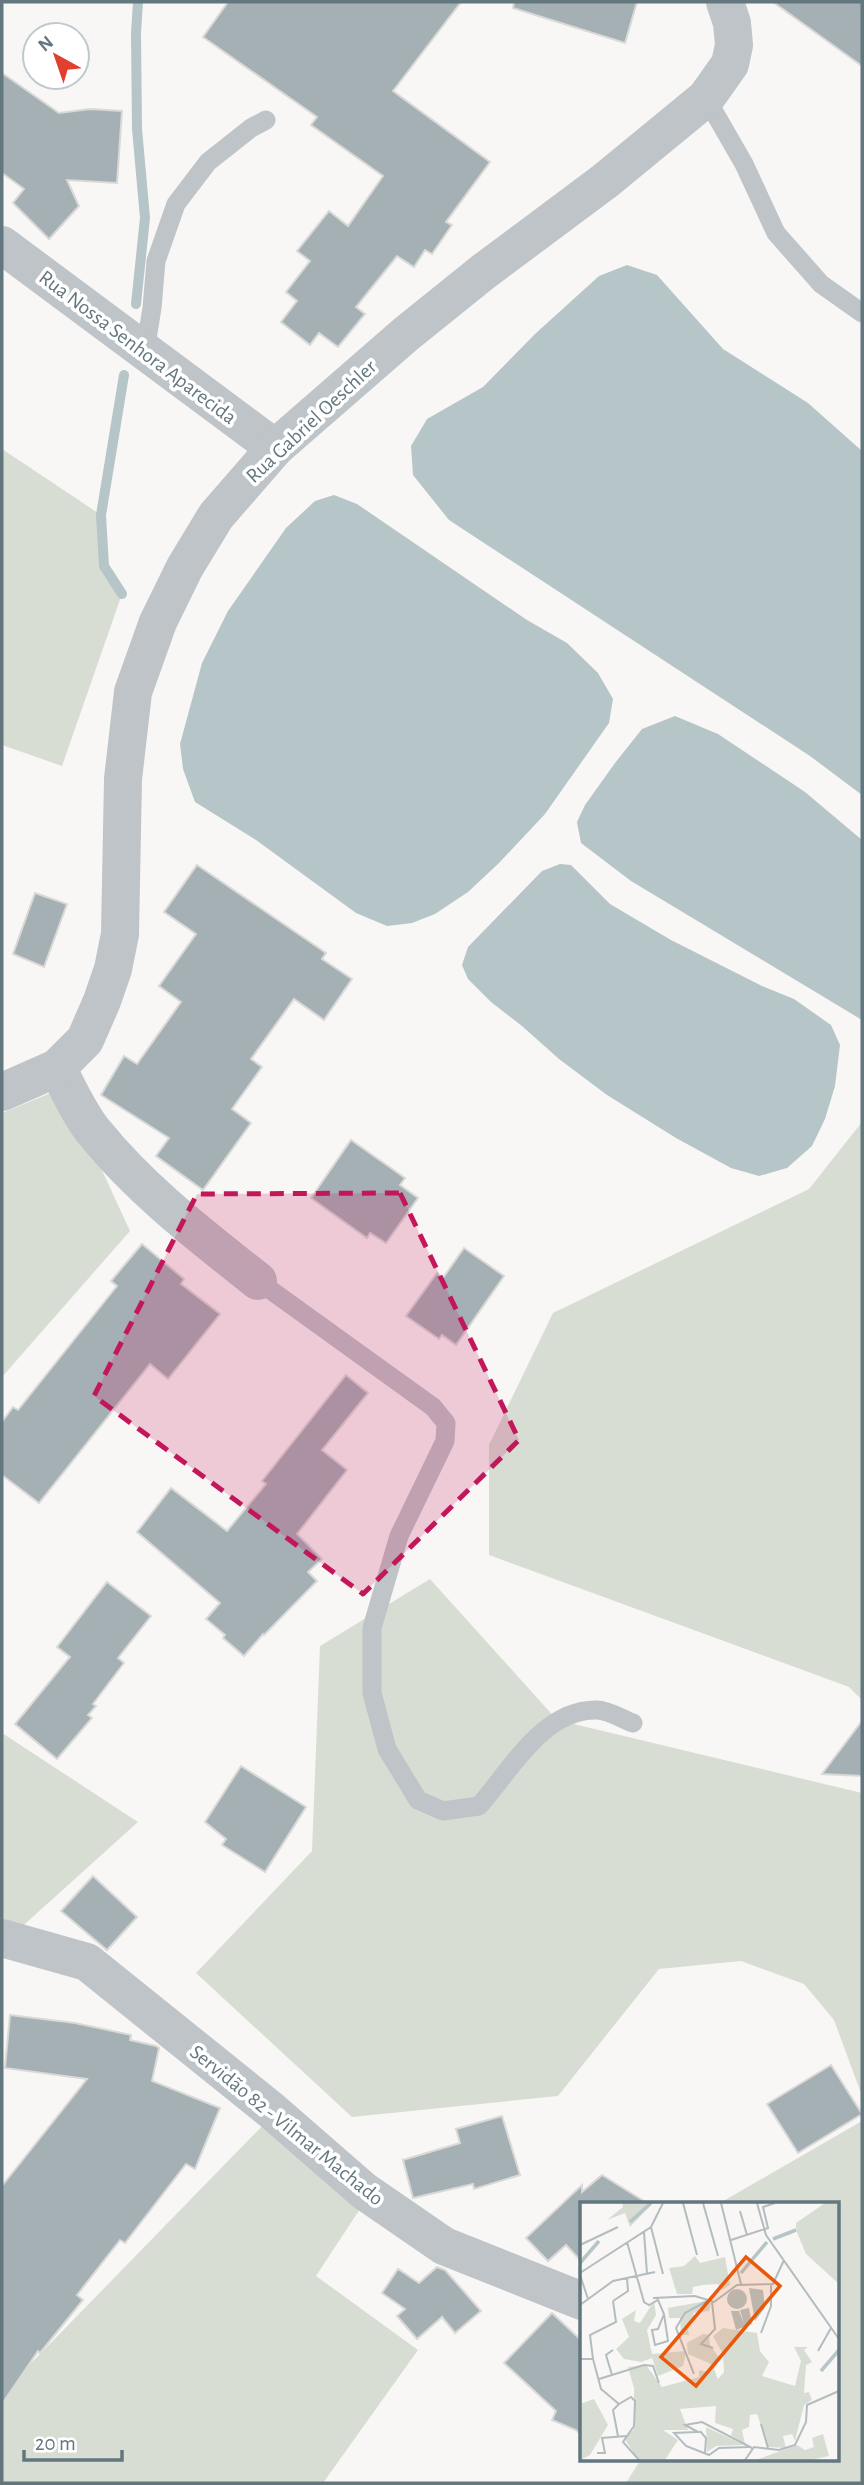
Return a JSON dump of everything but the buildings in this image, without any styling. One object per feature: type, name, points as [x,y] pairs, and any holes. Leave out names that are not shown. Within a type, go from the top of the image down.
[{"type":"street","name":"Rua Gabriel Oeschler","points":[[2,1092],[57,1068],[85,1040],[113,969],[120,934],[123,779],[134,692],[154,634],[185,567],[216,516],[275,449],[406,334],[482,272],[595,189],[706,98],[730,64],[734,45],[732,23],[725,2]]},
{"type":"street","name":"Rua Nossa Senhora Aparecida","points":[[2,246],[275,449]]},
{"type":"street","points":[[57,1068],[93,1131],[145,1188],[258,1281]]},
{"type":"street","name":"Servidão 82 - Vilmar Machado","points":[[2,1938],[87,1962],[271,2110],[364,2191],[444,2246],[580,2300]]},
{"type":"lane","points":[[706,98],[744,164],[776,233],[821,285],[862,313]]},
{"type":"lane","points":[[145,351],[156,261],[176,204],[208,162],[251,128],[266,120]]},
{"type":"lane","points":[[258,1281],[433,1406],[446,1423],[445,1441],[399,1536],[372,1628],[372,1693],[387,1749],[418,1800],[443,1811],[479,1806],[524,1750],[546,1728],[573,1713],[600,1710],[633,1723]]},
{"type":"highlighted area","points":[[400,1193],[519,1440],[363,1594],[94,1396],[197,1194]]},
{"type":"shaded area","points":[[627,265],[657,275],[723,349],[808,403],[862,451],[862,795],[810,756],[449,520],[413,475],[411,446],[427,419],[483,387],[535,334],[599,276]]},
{"type":"shaded area","points":[[2,449],[101,515],[104,566],[122,594],[62,766],[2,745]]},
{"type":"shaded area","points":[[334,495],[357,504],[527,620],[567,643],[598,673],[613,699],[609,723],[545,814],[468,892],[435,914],[412,923],[387,926],[356,913],[256,840],[195,802],[183,769],[180,744],[202,663],[228,611],[286,528],[315,501]]},
{"type":"shaded area","points":[[675,716],[718,734],[805,792],[862,840],[862,1020],[631,881],[581,843],[577,822],[585,805],[615,763],[642,729]]},
{"type":"shaded area","points":[[560,864],[571,865],[610,904],[671,940],[762,986],[794,999],[831,1025],[840,1045],[835,1086],[825,1119],[812,1146],[787,1168],[759,1176],[731,1168],[676,1138],[607,1095],[559,1059],[468,979],[462,965],[468,947],[542,871]]},
{"type":"shaded area","points":[[58,1090],[88,1140],[130,1231],[2,1377],[2,1113]]},
{"type":"shaded area","points":[[862,1122],[862,1700],[849,1687],[489,1555],[489,1445],[553,1313],[809,1189]]},
{"type":"shaded area","points":[[430,1579],[557,1720],[862,1793],[862,2096],[834,2020],[804,1984],[741,1961],[659,1969],[558,2096],[352,2117],[196,1973],[312,1851],[320,1646]]},
{"type":"shaded area","points":[[2,1733],[138,1822],[16,1932],[2,1930]]},
{"type":"shaded area","points":[[269,2119],[362,2206],[316,2276],[418,2350],[323,2483],[2,2483],[2,2393]]},
{"type":"shaded area","points":[[862,2121],[862,2483],[626,2483],[640,2460],[840,2460],[840,2202],[722,2202]]},
{"type":"waterway","points":[[136,304],[145,218],[137,129],[138,2]]},
{"type":"waterway","points":[[122,594],[104,566],[101,515],[124,375]]}]
